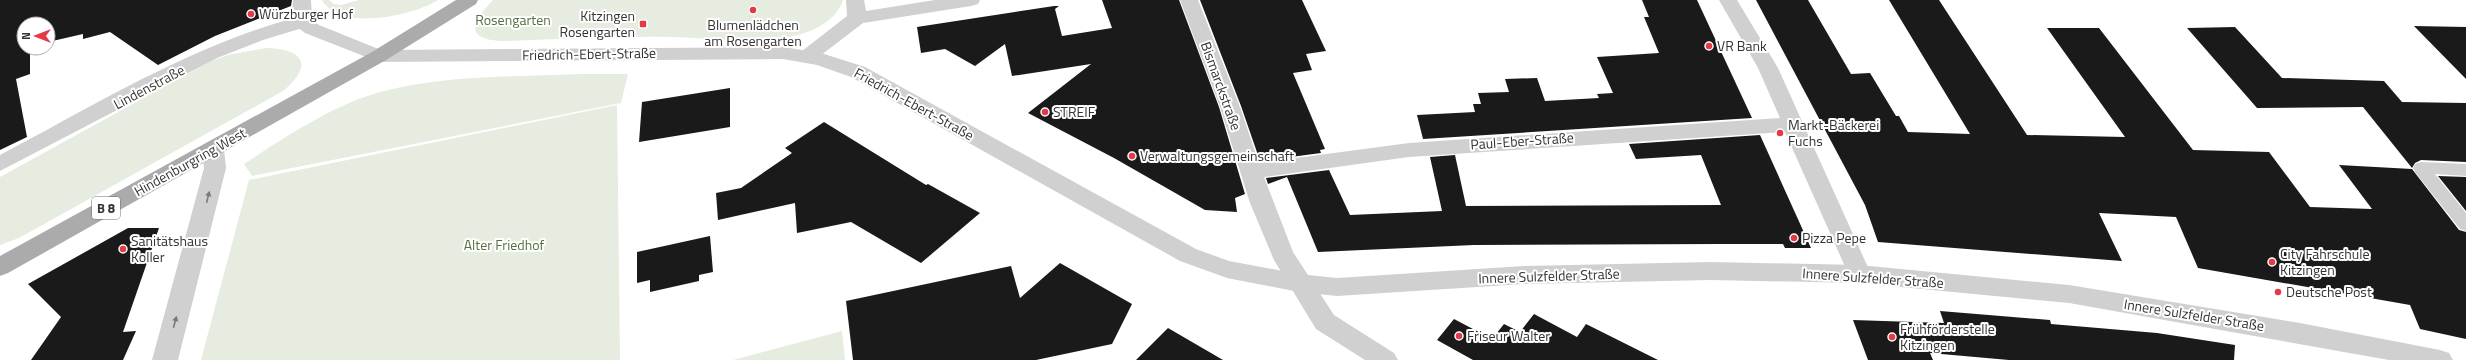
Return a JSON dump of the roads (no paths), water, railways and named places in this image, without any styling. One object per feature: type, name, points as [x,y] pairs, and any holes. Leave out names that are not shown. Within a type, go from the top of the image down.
[{"type":"main road","name":"Hindenburgring West","points":[[0,267],[379,56],[469,0]]},
{"type":"street","points":[[302,0],[302,22],[312,29],[379,56]]},
{"type":"street","points":[[808,55],[856,9],[970,0]]},
{"type":"street","name":"Bismarckstraße","points":[[1189,0],[1252,171],[1261,203],[1282,254],[1299,283]]},
{"type":"street","points":[[1728,0],[1768,68],[1859,274]]},
{"type":"street","name":"Lindenstraße","points":[[0,164],[210,54],[256,36],[302,22]]},
{"type":"street","name":"Friedrich-Ebert-Straße","points":[[379,56],[648,53],[783,53],[808,55],[833,62],[858,72],[1188,255],[1227,269],[1299,283]]},
{"type":"street","name":"Paul-Eber-Straße","points":[[1252,171],[1409,150],[1793,124]]},
{"type":"street","points":[[165,360],[215,168],[213,149]]},
{"type":"street","name":"Innere Sulzfelder Straße","points":[[1299,283],[1337,287],[1524,275],[1711,271],[1859,274],[2069,294],[2300,333],[2440,360]]},
{"type":"street","points":[[1299,283],[1325,322],[1385,360]]},
{"type":"lane","points":[[2466,170],[2421,168],[2466,225]]},
{"type":"place","name":"Blumenlädchen am Rosengarten","points":[[753,10]]},
{"type":"place","name":"Würzburger Hof","points":[[251,14]]},
{"type":"place","name":"Kitzingen Rosengarten","points":[[643,24]]},
{"type":"place","name":"VR Bank","points":[[1709,46]]},
{"type":"place","name":"STREIF","points":[[1045,112]]},
{"type":"place","name":"Markt-Bäckerei Fuchs","points":[[1780,133]]},
{"type":"place","name":"Verwaltungsgemeinschaft","points":[[1132,156]]},
{"type":"place","name":"Pizza Pepe","points":[[1794,238]]},
{"type":"place","name":"Sanitätshaus Koller","points":[[123,249]]},
{"type":"place","name":"City Fahrschule Kitzingen","points":[[2272,262]]},
{"type":"place","name":"Deutsche Post","points":[[2278,292]]},
{"type":"place","name":"Friseur Walter","points":[[1459,336]]},
{"type":"place","name":"Frühförderstelle Kitzingen","points":[[1892,337]]},
{"type":"park label","name":"Rosengarten","points":[[513,20]]},
{"type":"park label","name":"Alter Friedhof","points":[[504,245]]}]
